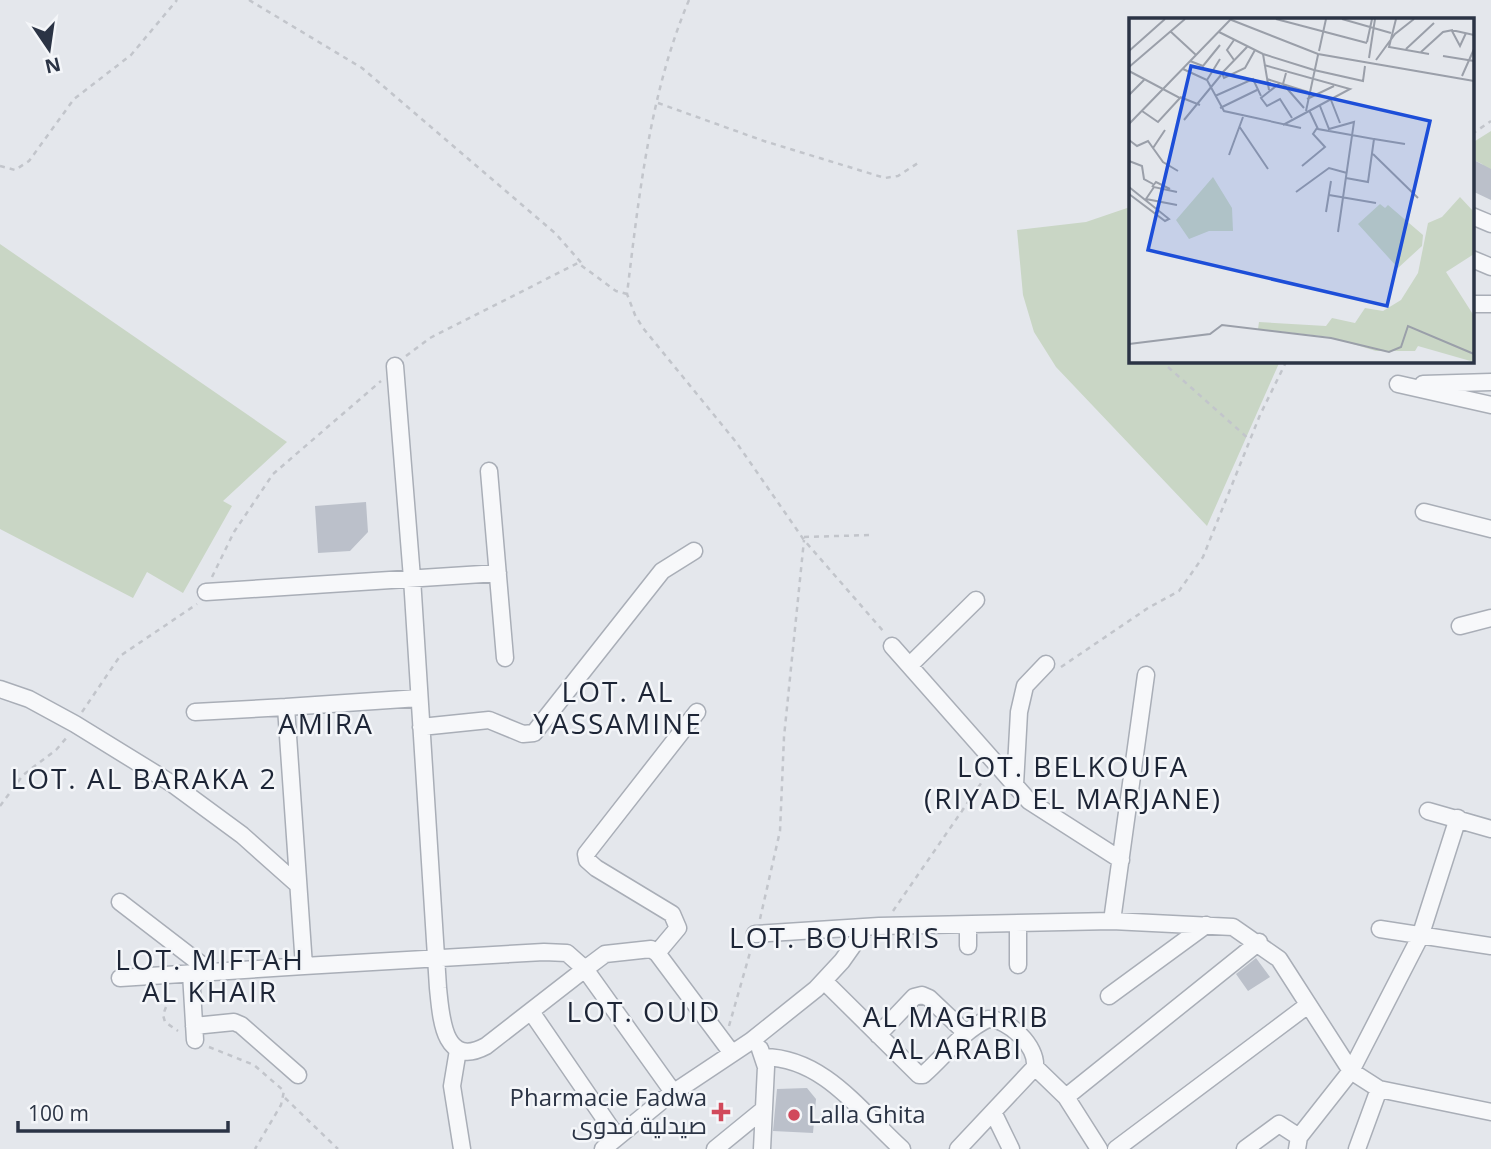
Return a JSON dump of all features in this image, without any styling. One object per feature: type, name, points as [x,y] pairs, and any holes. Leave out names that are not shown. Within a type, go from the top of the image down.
[{"type":"street","points":[[1474,217],[1491,224]]},
{"type":"street","points":[[1474,261],[1491,267]]},
{"type":"street","points":[[395,366],[442,1021],[450,1043],[458,1050],[477,1051],[532,1013],[605,954],[644,949],[657,953],[727,1048]]},
{"type":"street","points":[[1491,382],[1398,384],[1491,405]]},
{"type":"street","points":[[489,471],[505,657]]},
{"type":"street","points":[[1424,512],[1491,529]]},
{"type":"street","points":[[421,727],[489,720],[523,734],[534,733],[662,571],[694,551]]},
{"type":"street","points":[[205,592],[498,573]]},
{"type":"street","points":[[910,665],[976,600]]},
{"type":"street","points":[[1460,626],[1491,618]]},
{"type":"street","points":[[892,646],[993,763],[1039,808],[1121,860]]},
{"type":"street","points":[[1015,785],[1019,712],[1025,686],[1050,669]]},
{"type":"street","points":[[1112,921],[1146,675]]},
{"type":"street","points":[[0,690],[29,699],[75,724],[212,812],[297,884]]},
{"type":"street","points":[[195,712],[419,698]]},
{"type":"street","points":[[286,707],[304,966]]},
{"type":"street","points":[[657,953],[678,928],[672,914],[596,868],[587,860],[586,854],[698,712]]},
{"type":"street","points":[[1428,811],[1491,829]]},
{"type":"street","points":[[1245,1149],[1279,1124],[1298,1143],[1351,1070],[1420,937],[1458,818]]},
{"type":"street","points":[[120,902],[211,972]]},
{"type":"street","points":[[755,934],[872,927],[1112,921],[1233,926],[1259,942],[1279,959],[1351,1070],[1379,1089],[1491,1112]]},
{"type":"street","points":[[1018,923],[1018,965]]},
{"type":"street","points":[[968,925],[968,946]]},
{"type":"street","points":[[1109,996],[1206,925]]},
{"type":"street","points":[[603,1149],[727,1048],[751,1041],[824,981],[872,927]]},
{"type":"street","points":[[1380,929],[1491,946]]},
{"type":"street","points":[[1066,1097],[1259,942]]},
{"type":"street","points":[[120,978],[567,953],[585,969],[673,1092]]},
{"type":"street","points":[[191,974],[194,1033],[234,1022],[241,1025],[298,1075]]},
{"type":"street","points":[[824,981],[923,1075],[966,1033],[988,1019],[1003,1021],[1034,1055],[1035,1067],[1066,1097],[1099,1149]]},
{"type":"street","points":[[878,1035],[914,997],[922,995],[929,998],[966,1033]]},
{"type":"street","points":[[1116,1149],[1308,1005]]},
{"type":"street","points":[[532,1013],[617,1138]]},
{"type":"street","points":[[751,1041],[764,1056],[762,1149]]},
{"type":"street","points":[[458,1050],[452,1086],[462,1149]]},
{"type":"street","points":[[764,1056],[794,1060],[828,1078],[902,1149]]},
{"type":"street","points":[[958,1149],[994,1114],[1035,1067]]},
{"type":"street","points":[[1357,1149],[1379,1089]]},
{"type":"street","points":[[715,1149],[764,1110]]},
{"type":"street","points":[[994,1114],[1011,1149]]},
{"type":"path","points":[[0,166],[15,170],[29,161],[74,99],[131,55],[177,0]]},
{"type":"path","points":[[249,0],[362,68],[556,234],[584,266],[616,291],[627,294]]},
{"type":"path","points":[[689,0],[668,57],[657,103],[645,163],[627,294],[643,328],[736,442],[803,539],[880,626],[892,646]]},
{"type":"path","points":[[657,103],[764,141],[885,178],[898,176],[918,163]]},
{"type":"path","points":[[1474,133],[1491,121]]},
{"type":"path","points":[[0,806],[23,775],[56,750],[120,656],[152,632],[188,612],[205,592],[234,532],[273,474],[430,338],[578,263],[584,266]]},
{"type":"path","points":[[1050,669],[1184,586],[1203,557],[1250,440],[1286,362]]},
{"type":"path","points":[[1168,367],[1250,440]]},
{"type":"path","points":[[803,539],[871,535]]},
{"type":"path","points":[[727,1048],[780,831],[784,737],[803,539]]},
{"type":"path","points":[[872,927],[907,893],[993,763]]},
{"type":"path","points":[[166,1007],[163,1015],[165,1022],[194,1033],[254,1065],[281,1086],[284,1097],[338,1149]]},
{"type":"path","points":[[256,1149],[284,1097]]},
{"type":"green space","points":[[1491,131],[1491,177],[1482,164],[1474,160],[1474,142]]},
{"type":"green space","points":[[1129,207],[1129,362],[1280,362],[1207,526],[1056,367],[1034,332],[1023,295],[1017,230],[1086,222]]},
{"type":"green space","points":[[0,244],[287,442],[223,501],[232,506],[183,593],[147,572],[133,598],[0,529]]},
{"type":"building","points":[[1474,160],[1491,169],[1491,200],[1474,192]]},
{"type":"building","points":[[366,502],[368,532],[350,551],[318,553],[315,506]]},
{"type":"building","points":[[1256,958],[1270,977],[1248,991],[1236,974]]},
{"type":"building","name":"Lalla Ghita","points":[[807,1088],[816,1099],[813,1133],[773,1131],[777,1089]]},
{"type":"place","name":"Pharmacie Fadwa صيدلية فدوى","points":[[721,1112]]},
{"type":"place","name":"Lalla Ghita","points":[[794,1115]]},
{"type":"district","name":"LOT. AL YASSAMINE","points":[[618,708]]},
{"type":"district","name":"AMIRA","points":[[326,724]]},
{"type":"district","name":"LOT. AL BARAKA 2","points":[[144,779]]},
{"type":"district","name":"LOT. BELKOUFA (RIYAD EL MARJANE)","points":[[1073,783]]},
{"type":"district","name":"LOT. BOUHRIS","points":[[835,938]]},
{"type":"district","name":"LOT. MIFTAH AL KHAIR","points":[[210,976]]},
{"type":"district","name":"LOT. OUID","points":[[644,1012]]},
{"type":"district","name":"AL MAGHRIB AL ARABI","points":[[956,1033]]}]
